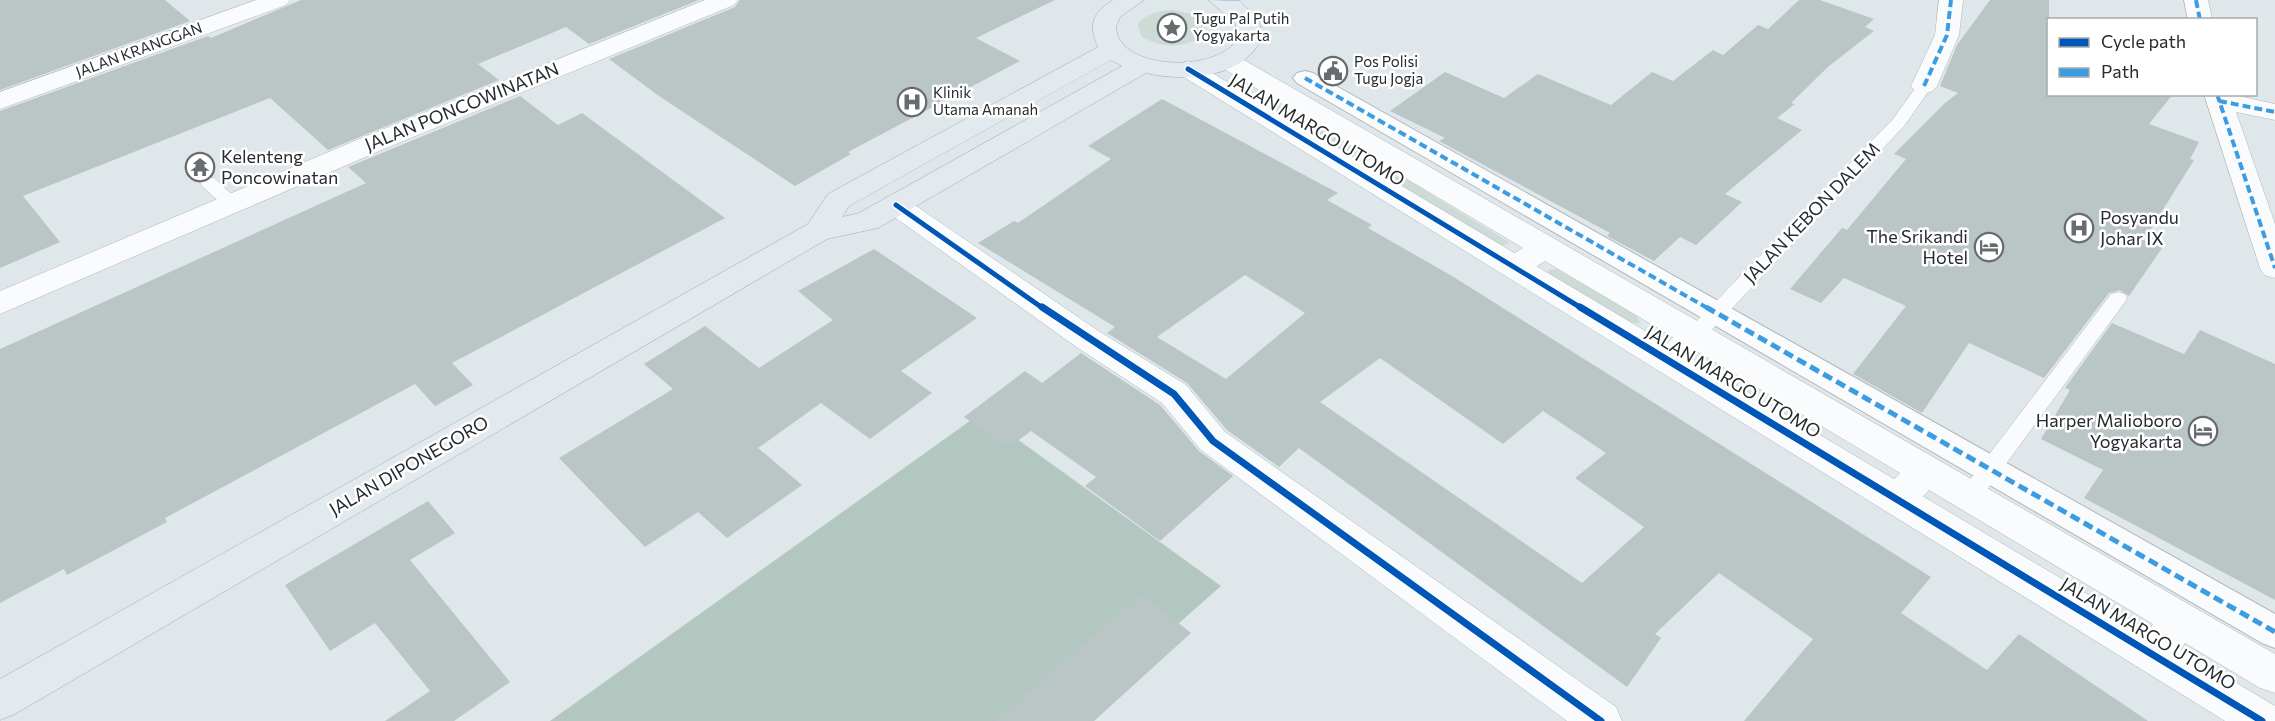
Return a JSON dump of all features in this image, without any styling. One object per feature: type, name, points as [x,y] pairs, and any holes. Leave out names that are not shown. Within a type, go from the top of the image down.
[{"type":"main road","points":[[1115,3],[1103,29],[1113,49],[1125,58],[1142,65],[1188,69],[1228,61],[1250,41],[1252,29],[1246,16],[1230,2]]},
{"type":"main road","name":"JALAN DIPONEGORO","points":[[818,231],[838,200],[1113,49]]},
{"type":"main road","name":"JALAN DIPONEGORO","points":[[0,701],[818,231],[868,221],[1142,65]]},
{"type":"street","name":"JALAN KRANGGAN","points":[[0,101],[278,0]]},
{"type":"street","name":"JALAN PONCOWINATAN","points":[[0,303],[374,143],[726,0]]},
{"type":"street","points":[[1924,86],[1947,35],[1951,0]]},
{"type":"street","points":[[2196,0],[2200,18]]},
{"type":"street","name":"JALAN MARGO UTOMO","points":[[1228,61],[1545,247],[1706,324],[1925,470],[2275,675]]},
{"type":"street","name":"JALAN MARGO UTOMO","points":[[1188,69],[2262,721]]},
{"type":"street","points":[[1305,78],[1706,324],[1991,470],[2275,632]]},
{"type":"street","points":[[2218,98],[2275,112]]},
{"type":"street","points":[[2218,98],[2275,268]]},
{"type":"street","points":[[1363,176],[1393,158]]},
{"type":"street","points":[[896,205],[1086,338],[1174,394],[1213,441],[1600,721]]},
{"type":"street","points":[[1514,267],[1545,247]]},
{"type":"street","points":[[1669,361],[1706,324]]},
{"type":"street","points":[[1897,500],[1925,470]]},
{"type":"street","points":[[2155,656],[2178,619]]},
{"type":"lane","name":"JALAN KEBON DALEM","points":[[1706,324],[1899,122],[1924,86]]},
{"type":"lane","points":[[208,182],[232,204]]},
{"type":"lane","points":[[1970,496],[2118,298]]},
{"type":"shaded area","name":"Tugu Pal Putih Yogyakarta","points":[[1172,10],[1191,14],[1203,23],[1203,34],[1189,43],[1173,46],[1156,43],[1141,36],[1138,24],[1141,20],[1153,13]]},
{"type":"shaded area","points":[[1272,105],[1279,105],[1358,151],[1359,155],[1351,155],[1272,109]]},
{"type":"shaded area","points":[[1396,177],[1403,177],[1510,243],[1500,246],[1396,182]]},
{"type":"shaded area","points":[[1557,269],[1637,316],[1640,323],[1628,323],[1548,275],[1549,270]]},
{"type":"green space","points":[[981,413],[1221,586],[1068,721],[550,721]]},
{"type":"building","points":[[0,0],[165,0],[190,21],[0,90]]},
{"type":"building","points":[[301,0],[699,0],[589,44],[566,27],[478,64],[499,80],[328,150],[270,98],[23,196],[60,242],[0,268],[0,111],[208,36],[211,38]]},
{"type":"building","points":[[740,0],[1055,0],[976,38],[1020,61],[848,152],[851,154],[795,186],[659,96],[609,59],[735,7]]},
{"type":"building","points":[[1799,0],[1820,0],[1874,19],[1865,27],[1874,31],[1829,66],[1791,103],[1795,104],[1777,118],[1802,130],[1725,194],[1742,202],[1696,245],[1680,237],[1654,261],[1607,236],[1610,233],[1439,141],[1445,138],[1390,111],[1445,72],[1504,98],[1538,74],[1611,105],[1652,72],[1673,81],[1713,50],[1723,55],[1758,25],[1768,29]]},
{"type":"building","points":[[1990,0],[2049,0],[2047,96],[2171,96],[2149,124],[2199,142],[2190,159],[2194,160],[2144,240],[2162,248],[2129,296],[2119,290],[2109,293],[2044,378],[1969,343],[1922,413],[1853,374],[1906,306],[1844,278],[1821,303],[1790,289],[1842,228],[1847,230],[1906,159],[1894,154],[1958,93],[1940,86],[1957,45]]},
{"type":"building","points":[[520,96],[558,125],[582,113],[725,218],[452,363],[473,385],[435,406],[415,384],[165,518],[167,522],[67,575],[64,569],[0,603],[0,349],[366,183],[348,167]]},
{"type":"building","points":[[1162,99],[1338,193],[1327,200],[1372,225],[1368,228],[1452,276],[1931,577],[1901,613],[1987,670],[2019,634],[2148,721],[1744,721],[1813,639],[1719,573],[1655,634],[1661,638],[1627,687],[1299,448],[1279,467],[1227,430],[1187,383],[1107,333],[1115,327],[978,243],[1014,221],[1018,223],[1111,159],[1088,146]],"holes":[[[1245,275],[1305,313],[1226,379],[1157,337]],[[1380,358],[1503,444],[1543,411],[1606,453],[1575,478],[1644,527],[1582,583],[1320,402]]]},
{"type":"building","points":[[874,249],[977,318],[901,371],[932,393],[870,439],[821,403],[758,448],[802,485],[727,538],[698,512],[645,547],[559,458],[673,389],[644,364],[705,326],[759,368],[833,320],[798,291]]},
{"type":"building","name":"Harper Malioboro Yogyakarta","points":[[2112,323],[2184,354],[2200,330],[2275,364],[2275,600],[2084,498],[2103,470],[2041,439],[2070,390],[2065,388]]},
{"type":"building","points":[[1081,353],[1160,405],[1199,451],[1233,476],[1160,541],[1085,486],[1096,477],[1031,431],[1008,448],[964,417],[1025,371],[1042,383]]},
{"type":"building","points":[[428,501],[455,533],[410,560],[510,682],[454,721],[385,721],[430,691],[375,623],[330,651],[285,585]]},
{"type":"building","points":[[1142,593],[1191,633],[1094,721],[994,721]]},
{"type":"marked path","points":[[1924,86],[1947,35],[1951,0]]},
{"type":"marked path","points":[[2196,0],[2200,18]]},
{"type":"marked path","points":[[1305,78],[2275,632]]},
{"type":"marked path","points":[[2218,96],[2275,268]]},
{"type":"marked path","points":[[2219,101],[2275,112]]},
{"type":"cycle path","points":[[1188,69],[2262,721]]},
{"type":"cycle path","points":[[896,205],[1086,338],[1174,394],[1213,441],[1601,721]]},
{"type":"place","name":"Tugu Pal Putih Yogyakarta","points":[[1172,28]]},
{"type":"place","name":"Pos Polisi Tugu Jogja","points":[[1333,71]]},
{"type":"place","name":"Klinik Utama Amanah","points":[[912,102]]},
{"type":"place","name":"Kelenteng Poncowinatan","points":[[200,167]]},
{"type":"place","name":"Posyandu Johar IX","points":[[2079,228]]},
{"type":"place","name":"The Srikandi Hotel","points":[[1989,247]]},
{"type":"place","name":"Harper Malioboro Yogyakarta","points":[[2203,431]]}]
